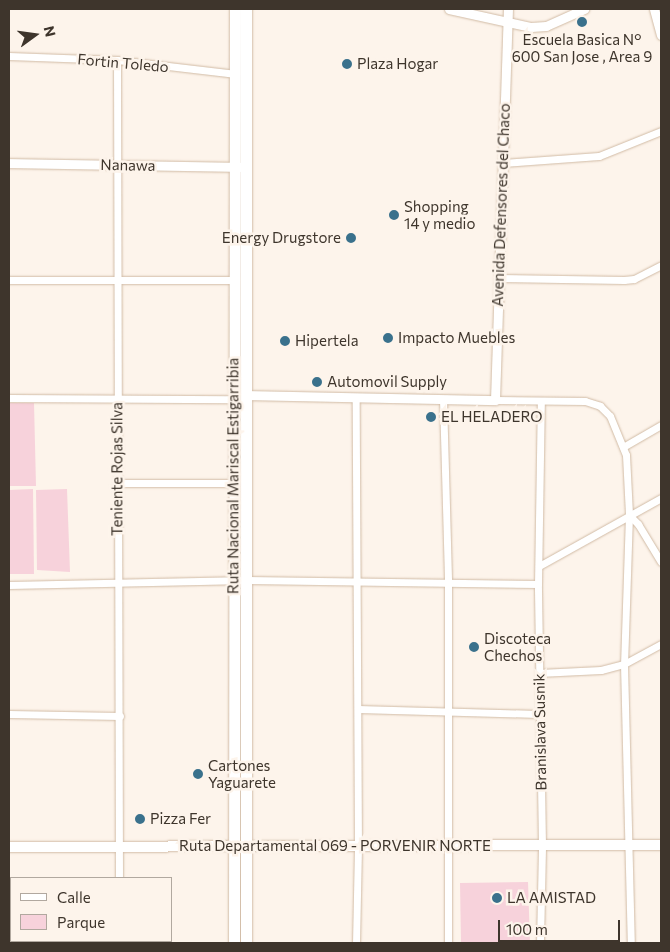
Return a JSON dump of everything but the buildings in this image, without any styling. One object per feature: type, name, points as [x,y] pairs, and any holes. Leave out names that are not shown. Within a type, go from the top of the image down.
[{"type":"highway","name":"Ruta Nacional Mariscal Estigarribia","points":[[234,943],[232,582],[235,9]]},
{"type":"highway","name":"Ruta Nacional Mariscal Estigarribia","points":[[246,9],[248,167],[246,943]]},
{"type":"main road","name":"Ruta Departamental 069 - PORVENIR NORTE","points":[[9,847],[246,845],[358,847],[661,844]]},
{"type":"street","points":[[449,9],[531,28],[546,26],[584,9]]},
{"type":"street","name":"Avenida Defensores del Chaco","points":[[495,400],[508,9]]},
{"type":"street","points":[[654,9],[661,35]]},
{"type":"street","name":"Fortin Toledo","points":[[9,56],[117,60],[236,74]]},
{"type":"street","name":"Teniente Rojas Silva","points":[[117,60],[116,397],[120,716],[119,877]]},
{"type":"street","points":[[503,163],[599,156],[661,131]]},
{"type":"street","name":"Nanawa","points":[[9,163],[248,167]]},
{"type":"street","points":[[498,278],[624,280],[634,279],[661,265]]},
{"type":"street","points":[[9,280],[235,280]]},
{"type":"street","points":[[248,395],[584,401],[600,406],[610,416],[623,447],[628,475],[629,516],[624,664],[631,943]]},
{"type":"street","points":[[356,397],[358,709],[356,943]]},
{"type":"street","points":[[9,398],[234,399]]},
{"type":"street","points":[[443,399],[448,583],[448,943]]},
{"type":"street","name":"Branislava Susnik","points":[[540,943],[542,845],[538,714],[538,566],[541,401]]},
{"type":"street","points":[[623,447],[661,425]]},
{"type":"street","points":[[117,483],[233,483]]},
{"type":"street","points":[[538,566],[661,498]]},
{"type":"street","points":[[629,516],[638,524],[661,562]]},
{"type":"street","points":[[9,585],[118,581],[232,582],[247,580],[357,580],[538,584]]},
{"type":"street","points":[[539,672],[601,670],[624,664],[661,644]]},
{"type":"street","points":[[358,709],[538,714]]},
{"type":"street","points":[[9,714],[120,716]]},
{"type":"green space","points":[[9,403],[34,403],[36,486],[9,486]]},
{"type":"green space","points":[[33,489],[34,574],[9,574],[9,490]]},
{"type":"green space","points":[[67,489],[70,572],[37,570],[36,490]]},
{"type":"green space","points":[[528,882],[530,943],[461,943],[460,883]]},
{"type":"place","name":"Escuela Basica N° 600 San Jose , Area 9","points":[[582,22]]},
{"type":"place","name":"Plaza Hogar","points":[[347,64]]},
{"type":"place","name":"Shopping 14 y medio","points":[[394,215]]},
{"type":"place","name":"Energy Drugstore","points":[[351,238]]},
{"type":"place","name":"Impacto Muebles","points":[[388,338]]},
{"type":"place","name":"Hipertela","points":[[285,341]]},
{"type":"place","name":"Automovil Supply","points":[[317,382]]},
{"type":"place","name":"EL HELADERO","points":[[431,417]]},
{"type":"place","name":"Discoteca Chechos","points":[[474,647]]},
{"type":"place","name":"Cartones Yaguarete","points":[[198,774]]},
{"type":"place","name":"Pizza Fer","points":[[140,819]]},
{"type":"place","name":"LA AMISTAD","points":[[497,898]]}]
